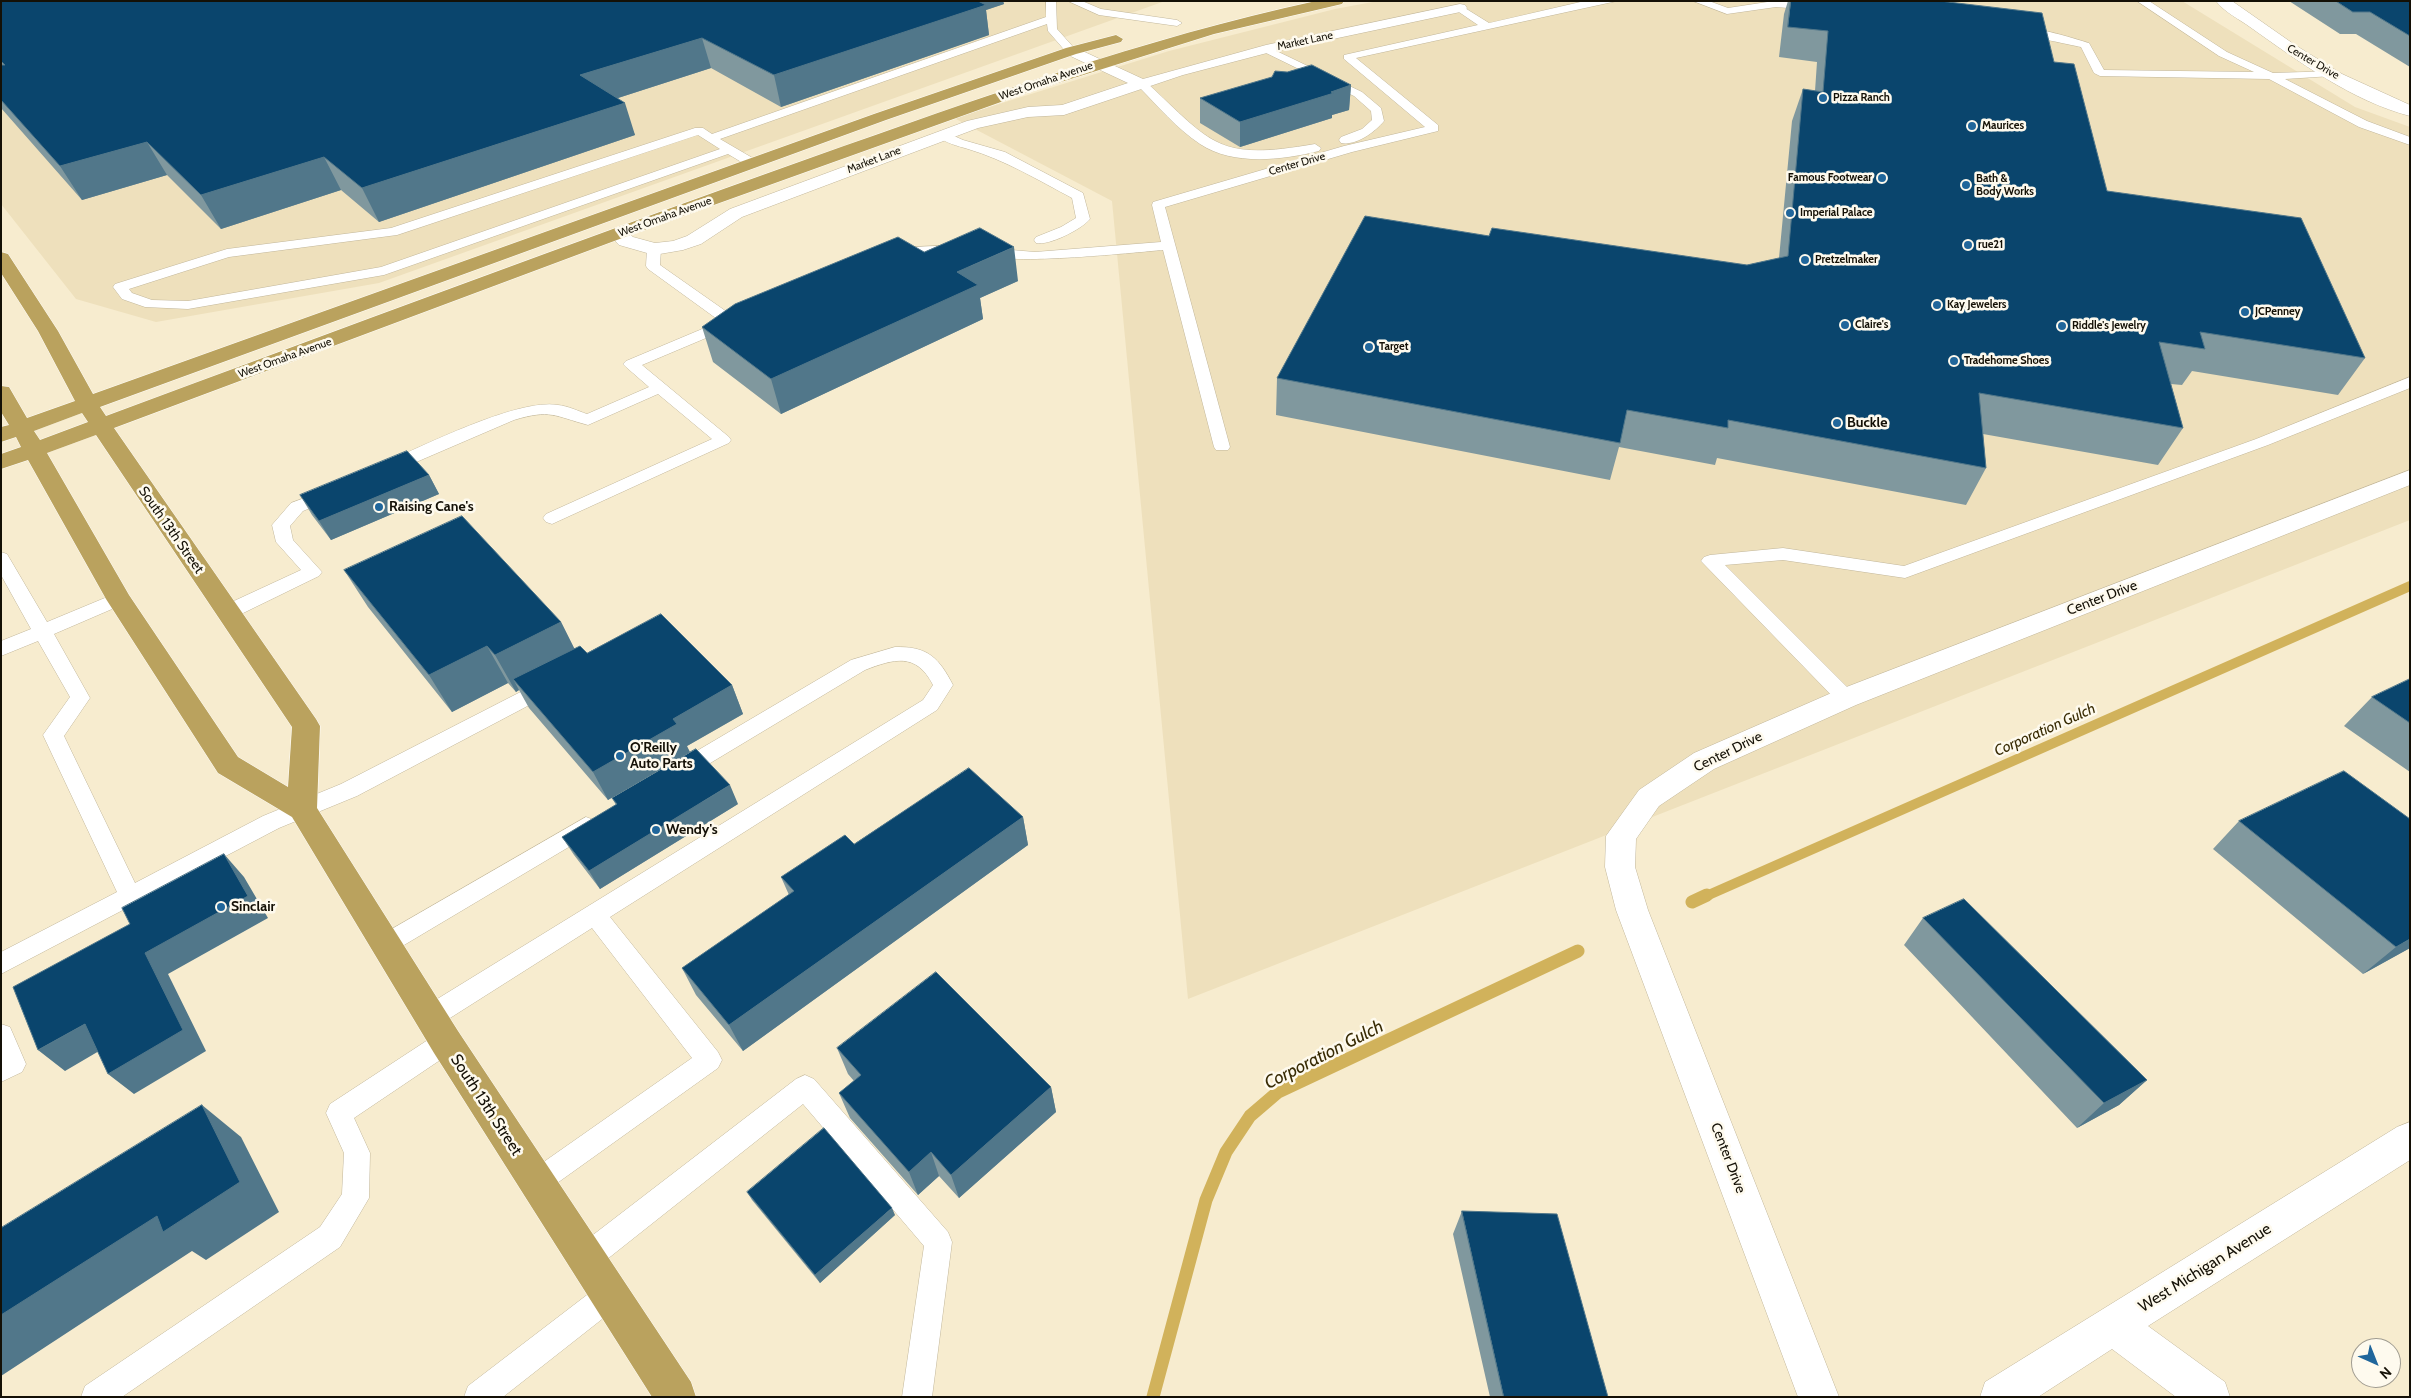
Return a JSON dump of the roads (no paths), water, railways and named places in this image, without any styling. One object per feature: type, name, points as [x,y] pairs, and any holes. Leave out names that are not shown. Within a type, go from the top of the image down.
[{"type":"highway","name":"West Omaha Avenue","points":[[18,438],[102,426],[618,234],[1096,63],[1192,35],[1337,1]]},
{"type":"highway","name":"West Omaha Avenue","points":[[1,462],[18,438],[87,404],[752,163],[1071,51],[1258,4]]},
{"type":"highway","name":"South 13th Street","points":[[1,258],[48,331],[87,404],[120,455],[306,726],[302,810]]},
{"type":"highway","name":"South 13th Street","points":[[1,392],[18,438],[119,599],[228,765],[302,810],[438,1030],[676,1397]]},
{"type":"street","name":"Center Drive","points":[[2223,1],[2284,44],[2332,73],[2374,96],[2410,111]]},
{"type":"street","name":"Market Lane","points":[[618,234],[626,241],[654,250],[676,246],[694,240],[736,213],[943,135],[998,118],[1028,112],[1064,110],[1178,72],[1266,49],[1456,5]]},
{"type":"street","points":[[1071,51],[1142,84]]},
{"type":"street","name":"Center Drive","points":[[1819,1397],[1632,910],[1620,867],[1621,836],[1650,798],[1704,760],[1846,698],[2410,477]]},
{"type":"street","name":"West Michigan Avenue","points":[[2000,1397],[2410,1139]]},
{"type":"street","points":[[2114,1326],[2210,1397]]},
{"type":"lane","points":[[1051,1],[1052,29],[1071,51]]},
{"type":"lane","points":[[1073,1],[1099,12],[1177,23]]},
{"type":"lane","points":[[1456,5],[1487,26],[1586,4],[1612,1]]},
{"type":"lane","points":[[1698,1],[1727,11],[1776,4],[1821,8]]},
{"type":"lane","points":[[1714,1],[1727,11]]},
{"type":"lane","points":[[2142,1],[2222,54],[2271,76],[2363,124],[2410,141]]},
{"type":"lane","points":[[711,138],[1052,19]]},
{"type":"lane","name":"Center Drive","points":[[1222,447],[1158,205],[1348,149],[1434,128],[1348,57],[1487,26]]},
{"type":"lane","points":[[2005,29],[2044,34],[2085,45],[2100,73],[2271,76],[2332,73]]},
{"type":"lane","points":[[1142,84],[1206,142],[1227,152],[1273,154],[1333,145],[1366,132],[1378,121],[1376,110],[1358,94],[1266,49]]},
{"type":"lane","points":[[730,149],[384,271],[188,305],[150,304],[127,296],[120,287],[227,253],[392,232],[431,221],[699,131],[730,149],[752,163]]},
{"type":"lane","points":[[943,135],[959,143],[1001,155],[1078,196],[1083,219],[1066,230],[1041,240],[1065,253]]},
{"type":"lane","points":[[876,256],[885,252],[950,248],[1035,256],[1168,246]]},
{"type":"lane","points":[[654,250],[653,266],[725,318]]},
{"type":"lane","points":[[552,518],[723,440],[631,364],[720,326],[725,318],[752,307]]},
{"type":"lane","points":[[1846,698],[1710,561],[1783,554],[1905,572],[2262,442],[2408,383]]},
{"type":"lane","points":[[371,476],[508,416],[531,410],[557,409],[588,420],[660,388]]},
{"type":"lane","points":[[228,612],[313,572],[286,542],[281,525],[298,507],[343,488]]},
{"type":"lane","points":[[1,558],[44,631],[80,698],[53,735],[130,896]]},
{"type":"lane","points":[[1,649],[119,599]]},
{"type":"lane","points":[[96,1397],[330,1237],[355,1198],[357,1153],[339,1113],[438,1030],[595,915],[930,705],[943,685],[938,673],[929,662],[918,656],[898,652],[881,656],[858,665],[666,779]]},
{"type":"lane","points":[[1,964],[271,822],[348,790],[566,678]]},
{"type":"lane","points":[[386,944],[607,814]]},
{"type":"lane","points":[[537,1182],[709,1060],[595,915]]},
{"type":"lane","points":[[1,1035],[13,1064],[1,1070]]},
{"type":"lane","points":[[586,1258],[805,1087],[938,1242],[917,1397]]},
{"type":"lane","points":[[479,1397],[610,1295]]},
{"type":"waterway","name":"Corporation Gulch","points":[[1704,897],[2410,586]]},
{"type":"waterway","name":"Corporation Gulch","points":[[1692,902],[1707,895]]},
{"type":"waterway","name":"Corporation Gulch","points":[[1153,1397],[1206,1200],[1226,1152],[1250,1116],[1278,1092],[1578,951]]},
{"type":"place","name":"Pizza Ranch","points":[[1823,98]]},
{"type":"place","name":"Maurices","points":[[1972,126]]},
{"type":"place","name":"Famous Footwear","points":[[1882,178]]},
{"type":"place","name":"Bath & Body Works","points":[[1966,185]]},
{"type":"place","name":"Imperial Palace","points":[[1790,213]]},
{"type":"place","name":"rue21","points":[[1968,245]]},
{"type":"place","name":"Pretzelmaker","points":[[1805,260]]},
{"type":"place","name":"Kay Jewelers","points":[[1937,305]]},
{"type":"place","name":"JCPenney","points":[[2245,312]]},
{"type":"place","name":"Claire's","points":[[1845,325]]},
{"type":"place","name":"Riddle's Jewelry","points":[[2062,326]]},
{"type":"place","name":"Target","points":[[1369,347]]},
{"type":"place","name":"Tradehome Shoes","points":[[1954,361]]},
{"type":"place","name":"Buckle","points":[[1837,423]]},
{"type":"place","name":"Raising Cane's","points":[[379,507]]},
{"type":"place","name":"O'Reilly Auto Parts","points":[[620,756]]},
{"type":"place","name":"Wendy's","points":[[656,830]]},
{"type":"place","name":"Sinclair","points":[[221,907]]}]
